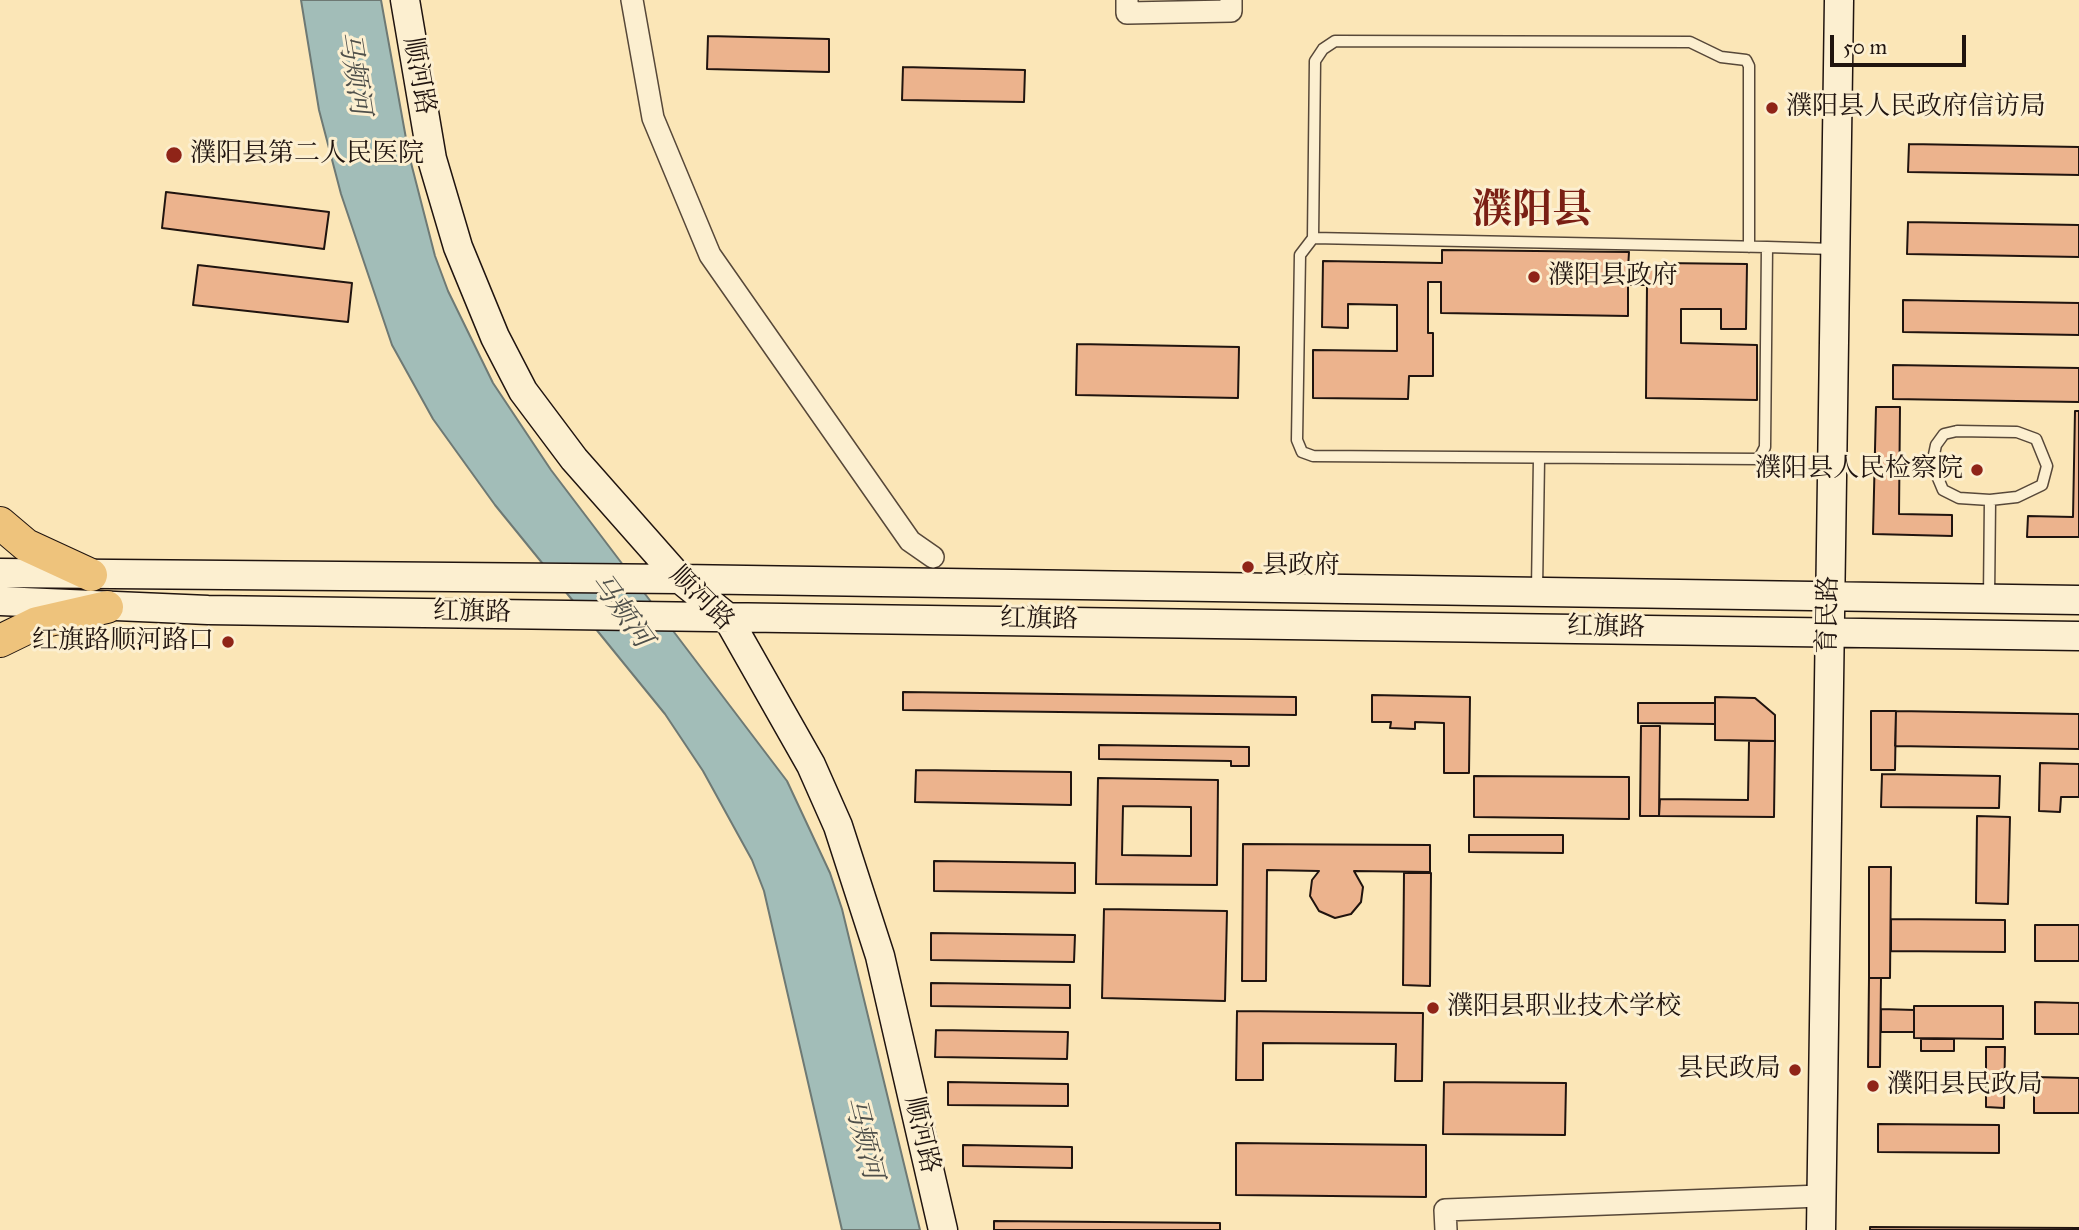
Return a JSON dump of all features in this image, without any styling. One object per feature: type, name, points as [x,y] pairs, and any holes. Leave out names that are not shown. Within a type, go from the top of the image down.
[{"type":"main road","name":"顺河路","points":[[405,0],[432,159],[458,247],[495,337],[523,391],[666,579],[727,617],[811,765],[859,882],[880,956],[943,1230]]},
{"type":"main road","name":"育民路","points":[[1821,1230],[1839,0]]},
{"type":"main road","points":[[0,523],[26,545],[91,575]]},
{"type":"main road","name":"红旗路","points":[[0,573],[1151,585],[2079,600]]},
{"type":"main road","points":[[1151,585],[1151,622]]},
{"type":"main road","points":[[1989,598],[1989,634]]},
{"type":"main road","name":"红旗路","points":[[0,601],[107,607],[2079,636]]},
{"type":"main road","points":[[0,641],[37,623],[107,607]]},
{"type":"street","points":[[632,0],[653,118],[710,255],[909,541],[933,557]]},
{"type":"street","points":[[1127,0],[1127,13],[1231,11],[1231,0]]},
{"type":"street","points":[[1446,1230],[1445,1210],[1821,1196]]},
{"type":"lane","points":[[1749,247],[1749,66],[1746,60],[1721,57],[1690,42],[1335,41],[1323,49],[1315,61],[1313,238],[1300,255],[1297,440],[1302,452],[1313,456],[1759,460],[1765,447],[1767,247]]},
{"type":"lane","points":[[1313,238],[1835,249]]},
{"type":"lane","points":[[2017,432],[2036,439],[2047,466],[2042,485],[2017,497],[1990,500],[1959,498],[1943,490],[1932,464],[1936,445],[1944,435],[2017,432]]},
{"type":"lane","points":[[1537,592],[1539,459]]},
{"type":"lane","points":[[1989,598],[1990,500]]},
{"type":"water","name":"马颊河","points":[[301,0],[381,0],[409,155],[435,256],[448,291],[493,383],[551,470],[787,781],[830,873],[842,909],[920,1230],[842,1230],[764,891],[752,860],[703,771],[665,714],[495,505],[433,419],[392,345],[341,194],[319,110]]},
{"type":"building","points":[[708,36],[829,39],[829,72],[707,69]]},
{"type":"building","points":[[903,67],[1025,70],[1024,102],[902,100]]},
{"type":"building","points":[[1909,144],[2079,147],[2079,175],[1908,172]]},
{"type":"building","points":[[166,192],[329,212],[324,249],[162,228]]},
{"type":"building","points":[[1908,222],[2079,225],[2079,257],[1907,254]]},
{"type":"building","points":[[1442,250],[1629,252],[1628,269],[1660,269],[1661,263],[1747,264],[1746,329],[1721,329],[1721,309],[1681,309],[1681,343],[1757,345],[1757,400],[1646,398],[1647,285],[1628,285],[1628,316],[1441,313],[1441,282],[1428,282],[1428,333],[1433,333],[1433,376],[1409,376],[1408,399],[1313,398],[1313,350],[1397,351],[1397,305],[1348,304],[1348,328],[1322,327],[1323,261],[1442,263]]},
{"type":"building","points":[[198,265],[352,283],[348,322],[193,305]]},
{"type":"building","points":[[1903,300],[2079,303],[2079,335],[1903,332]]},
{"type":"building","points":[[1077,344],[1239,347],[1238,398],[1076,395]]},
{"type":"building","points":[[1893,365],[2079,368],[2079,402],[1893,399]]},
{"type":"building","points":[[1876,407],[1900,407],[1899,514],[1952,515],[1952,536],[1873,534]]},
{"type":"building","points":[[2075,411],[2079,411],[2079,537],[2027,537],[2028,516],[2073,517]]},
{"type":"building","points":[[903,692],[1296,697],[1296,715],[903,710]]},
{"type":"building","points":[[1372,695],[1470,697],[1469,773],[1444,773],[1444,723],[1415,722],[1415,729],[1390,728],[1391,722],[1372,722]]},
{"type":"building","points":[[1715,697],[1755,698],[1775,715],[1775,741],[1715,740]]},
{"type":"building","points":[[1638,703],[1715,703],[1715,724],[1638,723]]},
{"type":"building","points":[[1871,711],[1896,711],[1895,770],[1871,770]]},
{"type":"building","points":[[1896,711],[2079,714],[2079,749],[1895,746]]},
{"type":"building","points":[[1641,726],[1660,726],[1659,816],[1640,816]]},
{"type":"building","points":[[1749,741],[1775,741],[1774,817],[1659,816],[1660,799],[1748,800]]},
{"type":"building","points":[[1099,745],[1249,747],[1249,766],[1231,766],[1231,761],[1099,759]]},
{"type":"building","points":[[2040,763],[2079,764],[2079,797],[2061,797],[2060,812],[2039,811]]},
{"type":"building","points":[[916,770],[1071,772],[1071,805],[915,802]]},
{"type":"building","points":[[1882,774],[2000,776],[1999,808],[1881,807]]},
{"type":"building","points":[[1474,776],[1629,777],[1629,819],[1474,817]]},
{"type":"building","points":[[1098,778],[1218,780],[1217,885],[1096,884]],"holes":[[[1123,806],[1191,807],[1191,856],[1122,855]]]},
{"type":"building","points":[[1977,816],[2010,817],[2008,904],[1976,903]]},
{"type":"building","points":[[1469,835],[1563,835],[1563,853],[1469,852]]},
{"type":"building","points":[[1243,844],[1430,845],[1430,872],[1354,871],[1363,887],[1361,902],[1351,914],[1335,918],[1319,911],[1310,896],[1312,880],[1319,871],[1267,870],[1266,981],[1242,981]]},
{"type":"building","points":[[934,861],[1075,863],[1075,893],[934,891]]},
{"type":"building","points":[[1869,867],[1891,867],[1890,978],[1869,978]]},
{"type":"building","points":[[1404,873],[1431,873],[1430,986],[1403,985]]},
{"type":"building","points":[[1104,909],[1227,911],[1225,1001],[1102,998]]},
{"type":"building","points":[[1891,919],[2005,920],[2005,952],[1891,951]]},
{"type":"building","points":[[2035,925],[2079,925],[2079,961],[2035,961]]},
{"type":"building","points":[[931,933],[1075,935],[1074,962],[931,960]]},
{"type":"building","points":[[1869,978],[1881,978],[1880,1067],[1868,1067]]},
{"type":"building","points":[[931,983],[1070,985],[1070,1008],[931,1006]]},
{"type":"building","points":[[2035,1002],[2079,1003],[2079,1034],[2035,1034]]},
{"type":"building","points":[[1914,1006],[2003,1006],[2003,1039],[1914,1038]]},
{"type":"building","points":[[1881,1009],[1914,1010],[1914,1032],[1881,1032]]},
{"type":"building","points":[[1237,1011],[1423,1013],[1422,1081],[1395,1081],[1396,1044],[1263,1043],[1263,1080],[1236,1080]]},
{"type":"building","points":[[936,1030],[1068,1032],[1067,1059],[935,1057]]},
{"type":"building","points":[[1921,1039],[1954,1039],[1954,1051],[1921,1051]]},
{"type":"building","points":[[1986,1047],[2005,1047],[2004,1108],[1986,1107]]},
{"type":"building","points":[[2034,1077],[2079,1078],[2079,1113],[2034,1113]]},
{"type":"building","points":[[948,1082],[1068,1084],[1068,1106],[948,1105]]},
{"type":"building","points":[[1444,1082],[1566,1083],[1565,1135],[1443,1134]]},
{"type":"building","points":[[1878,1124],[1999,1125],[1999,1153],[1878,1152]]},
{"type":"building","points":[[1236,1143],[1426,1145],[1426,1197],[1236,1195]]},
{"type":"building","points":[[963,1145],[1072,1147],[1072,1168],[963,1166]]},
{"type":"building","points":[[994,1221],[1220,1223],[1220,1230],[994,1230]]},
{"type":"building","points":[[1870,1227],[2079,1228],[2079,1230],[1870,1230]]},
{"type":"place","name":"濮阳县人民政府信访局","points":[[1772,108]]},
{"type":"place","name":"濮阳县第二人民医院","points":[[174,155]]},
{"type":"place","name":"濮阳县政府","points":[[1534,277]]},
{"type":"place","name":"濮阳县人民检察院","points":[[1977,470]]},
{"type":"place","name":"县政府","points":[[1248,567]]},
{"type":"place","name":"红旗路顺河路口","points":[[228,642]]},
{"type":"place","name":"濮阳县职业技术学校","points":[[1433,1008]]},
{"type":"place","name":"县民政局","points":[[1795,1070]]},
{"type":"place","name":"濮阳县民政局","points":[[1873,1086]]},
{"type":"district","name":"濮阳县","points":[[1532,212]]}]
